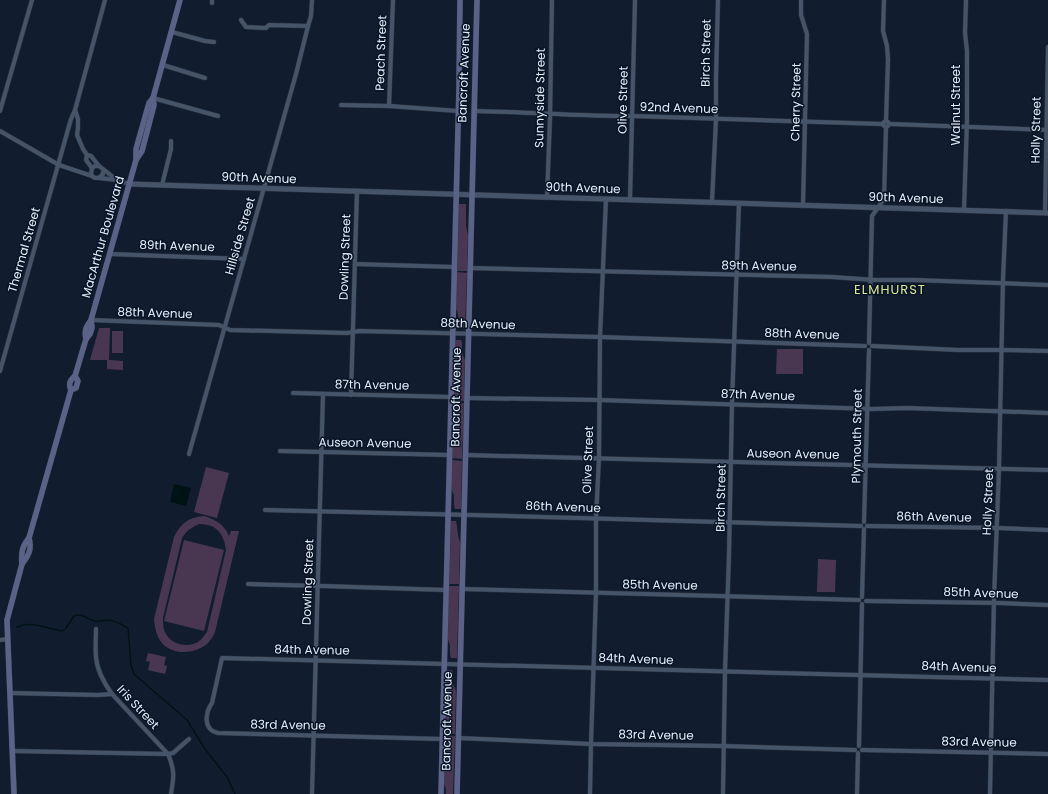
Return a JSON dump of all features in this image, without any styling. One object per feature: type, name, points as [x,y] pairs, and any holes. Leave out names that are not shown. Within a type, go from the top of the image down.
[{"type":"main road","name":"MacArthur Boulevard","points":[[14,794],[6,620],[22,564],[27,557],[31,545],[29,538],[71,390],[69,386],[71,380],[75,376],[86,339],[84,332],[91,320],[136,160],[136,149],[149,103],[153,98],[163,65],[181,0]]},
{"type":"main road","name":"Bancroft Avenue","points":[[441,794],[460,0]]},
{"type":"main road","name":"Bancroft Avenue","points":[[456,794],[477,0]]},
{"type":"street","points":[[0,111],[32,0]]},
{"type":"street","name":"Thermal Street","points":[[0,371],[105,0]]},
{"type":"street","name":"Hillside Street","points":[[188,454],[296,74],[311,16],[312,0]]},
{"type":"street","name":"Peach Street","points":[[390,106],[393,0]]},
{"type":"street","name":"Sunnyside Street","points":[[547,197],[552,0]]},
{"type":"street","name":"Olive Street","points":[[630,200],[635,0]]},
{"type":"street","name":"Birch Street","points":[[712,202],[716,119],[718,0]]},
{"type":"street","name":"Cherry Street","points":[[801,0],[801,15],[807,34],[803,205]]},
{"type":"street","name":"Plymouth Street","points":[[862,597],[870,346],[872,216],[884,199],[888,59],[887,46],[883,31],[884,0]]},
{"type":"street","name":"Walnut Street","points":[[964,210],[967,127],[967,51],[965,33],[966,0]]},
{"type":"street","points":[[241,20],[246,27],[266,28],[269,25],[308,26]]},
{"type":"street","points":[[172,32],[214,42]]},
{"type":"street","name":"Holly Street","points":[[1046,213],[1048,47]]},
{"type":"street","points":[[163,65],[205,78]]},
{"type":"street","points":[[153,98],[218,116]]},
{"type":"street","points":[[341,106],[390,106],[458,111]]},
{"type":"street","name":"Thermal Street","points":[[75,110],[78,119],[77,135]]},
{"type":"street","name":"92nd Avenue","points":[[474,111],[1047,130]]},
{"type":"street","name":"90th Avenue","points":[[0,131],[59,165],[94,177],[117,180],[129,184],[1046,213]]},
{"type":"street","points":[[68,134],[77,135],[87,155],[86,160],[92,168],[92,176]]},
{"type":"street","points":[[162,185],[171,149],[171,141]]},
{"type":"street","name":"90th Avenue","points":[[87,155],[91,156],[101,168],[117,180]]},
{"type":"street","points":[[92,168],[95,166],[101,168],[103,174],[98,178]]},
{"type":"street","name":"Dowling Street","points":[[351,395],[357,191]]},
{"type":"street","name":"Olive Street","points":[[590,794],[596,593],[596,518],[599,458],[600,337],[606,199]]},
{"type":"street","name":"Birch Street","points":[[723,794],[732,404],[739,203]]},
{"type":"street","name":"Holly Street","points":[[990,794],[996,528],[999,469],[1002,283],[1006,212]]},
{"type":"street","name":"89th Avenue","points":[[110,254],[244,259]]},
{"type":"street","points":[[355,264],[454,267]]},
{"type":"street","name":"89th Avenue","points":[[470,268],[832,277],[871,280],[1048,285]]},
{"type":"street","name":"88th Avenue","points":[[91,320],[220,325],[230,330],[347,333],[359,331],[453,333],[865,346],[866,344],[870,346]]},
{"type":"street","points":[[870,346],[959,350],[1048,351]]},
{"type":"street","name":"87th Avenue","points":[[293,393],[451,397]]},
{"type":"street","name":"Dowling Street","points":[[312,794],[323,394]]},
{"type":"street","name":"87th Avenue","points":[[467,398],[599,400],[1048,413]]},
{"type":"street","name":"Auseon Avenue","points":[[280,450],[450,455]]},
{"type":"street","name":"Auseon Avenue","points":[[465,455],[1048,470]]},
{"type":"street","name":"86th Avenue","points":[[265,510],[1048,530]]},
{"type":"street","points":[[248,584],[446,590]]},
{"type":"street","name":"85th Avenue","points":[[462,589],[728,596],[860,602]]},
{"type":"street","points":[[857,794],[861,747],[858,746],[860,598],[865,598],[865,603],[860,602]]},
{"type":"street","name":"85th Avenue","points":[[866,600],[1048,605]]},
{"type":"street","name":"Iris Street","points":[[96,629],[96,657],[100,675],[112,694],[168,754],[174,771],[171,794]]},
{"type":"street","points":[[0,640],[7,639]]},
{"type":"street","name":"84th Avenue","points":[[222,658],[860,675],[993,677],[1048,680]]},
{"type":"street","name":"83rd Avenue","points":[[222,658],[212,703],[206,719],[206,723],[210,730],[218,733],[442,739]]},
{"type":"street","points":[[10,693],[112,694]]},
{"type":"street","name":"83rd Avenue","points":[[458,738],[591,744],[855,750]]},
{"type":"street","points":[[13,751],[168,754],[173,753],[188,739]]},
{"type":"street","points":[[858,746],[855,750],[856,752],[860,752]]},
{"type":"street","name":"83rd Avenue","points":[[860,752],[991,752],[1048,754]]},
{"type":"shaded area","points":[[459,204],[466,204],[466,226],[468,235],[467,271],[457,271]]},
{"type":"shaded area","points":[[457,272],[467,273],[465,328],[460,328],[456,309]]},
{"type":"shaded area","points":[[99,328],[110,328],[109,360],[123,361],[123,370],[107,369],[107,360],[90,360]]},
{"type":"shaded area","points":[[112,331],[123,331],[123,353],[112,353]]},
{"type":"shaded area","points":[[455,340],[461,340],[462,353],[465,360],[464,401],[454,401]]},
{"type":"shaded area","points":[[777,349],[803,349],[803,374],[776,374]]},
{"type":"shaded area","points":[[453,403],[464,403],[462,459],[452,458]]},
{"type":"shaded area","points":[[452,460],[462,461],[461,509],[455,509],[454,505],[454,495],[451,488]]},
{"type":"shaded area","points":[[206,467],[229,473],[217,518],[194,512]]},
{"type":"shaded area","points":[[174,484],[191,488],[186,506],[170,502]]},
{"type":"shaded area","points":[[204,516],[216,521],[225,528],[229,536],[231,531],[239,531],[215,632],[209,642],[203,647],[191,651],[178,652],[167,647],[158,638],[154,619],[174,537],[183,524],[198,517]],"holes":[[[205,524],[215,528],[218,531],[223,539],[226,550],[207,632],[198,642],[185,645],[176,643],[169,638],[164,628],[163,618],[182,538],[187,531],[194,526]]]},
{"type":"shaded area","points":[[451,521],[456,521],[460,542],[459,584],[449,584]]},
{"type":"shaded area","points":[[184,540],[224,550],[204,631],[164,621]]},
{"type":"shaded area","points":[[818,559],[836,560],[835,592],[817,592]]},
{"type":"shaded area","points":[[449,586],[459,586],[457,658],[451,658],[450,645],[447,637]]},
{"type":"shaded area","points":[[148,653],[166,657],[164,665],[167,666],[165,674],[148,670],[150,662],[146,661]]},
{"type":"shaded area","points":[[447,670],[452,670],[453,684],[456,691],[455,734],[445,733]]},
{"type":"shaded area","points":[[445,735],[455,736],[453,794],[446,794],[446,789],[443,782]]},
{"type":"waterway","points":[[17,627],[28,624],[62,631],[66,628],[74,616],[80,615],[95,621],[114,621],[128,628],[131,665],[134,674],[187,720],[205,749],[227,777],[235,794]]},
{"type":"district","name":"ELMHURST","points":[[890,289]]}]
